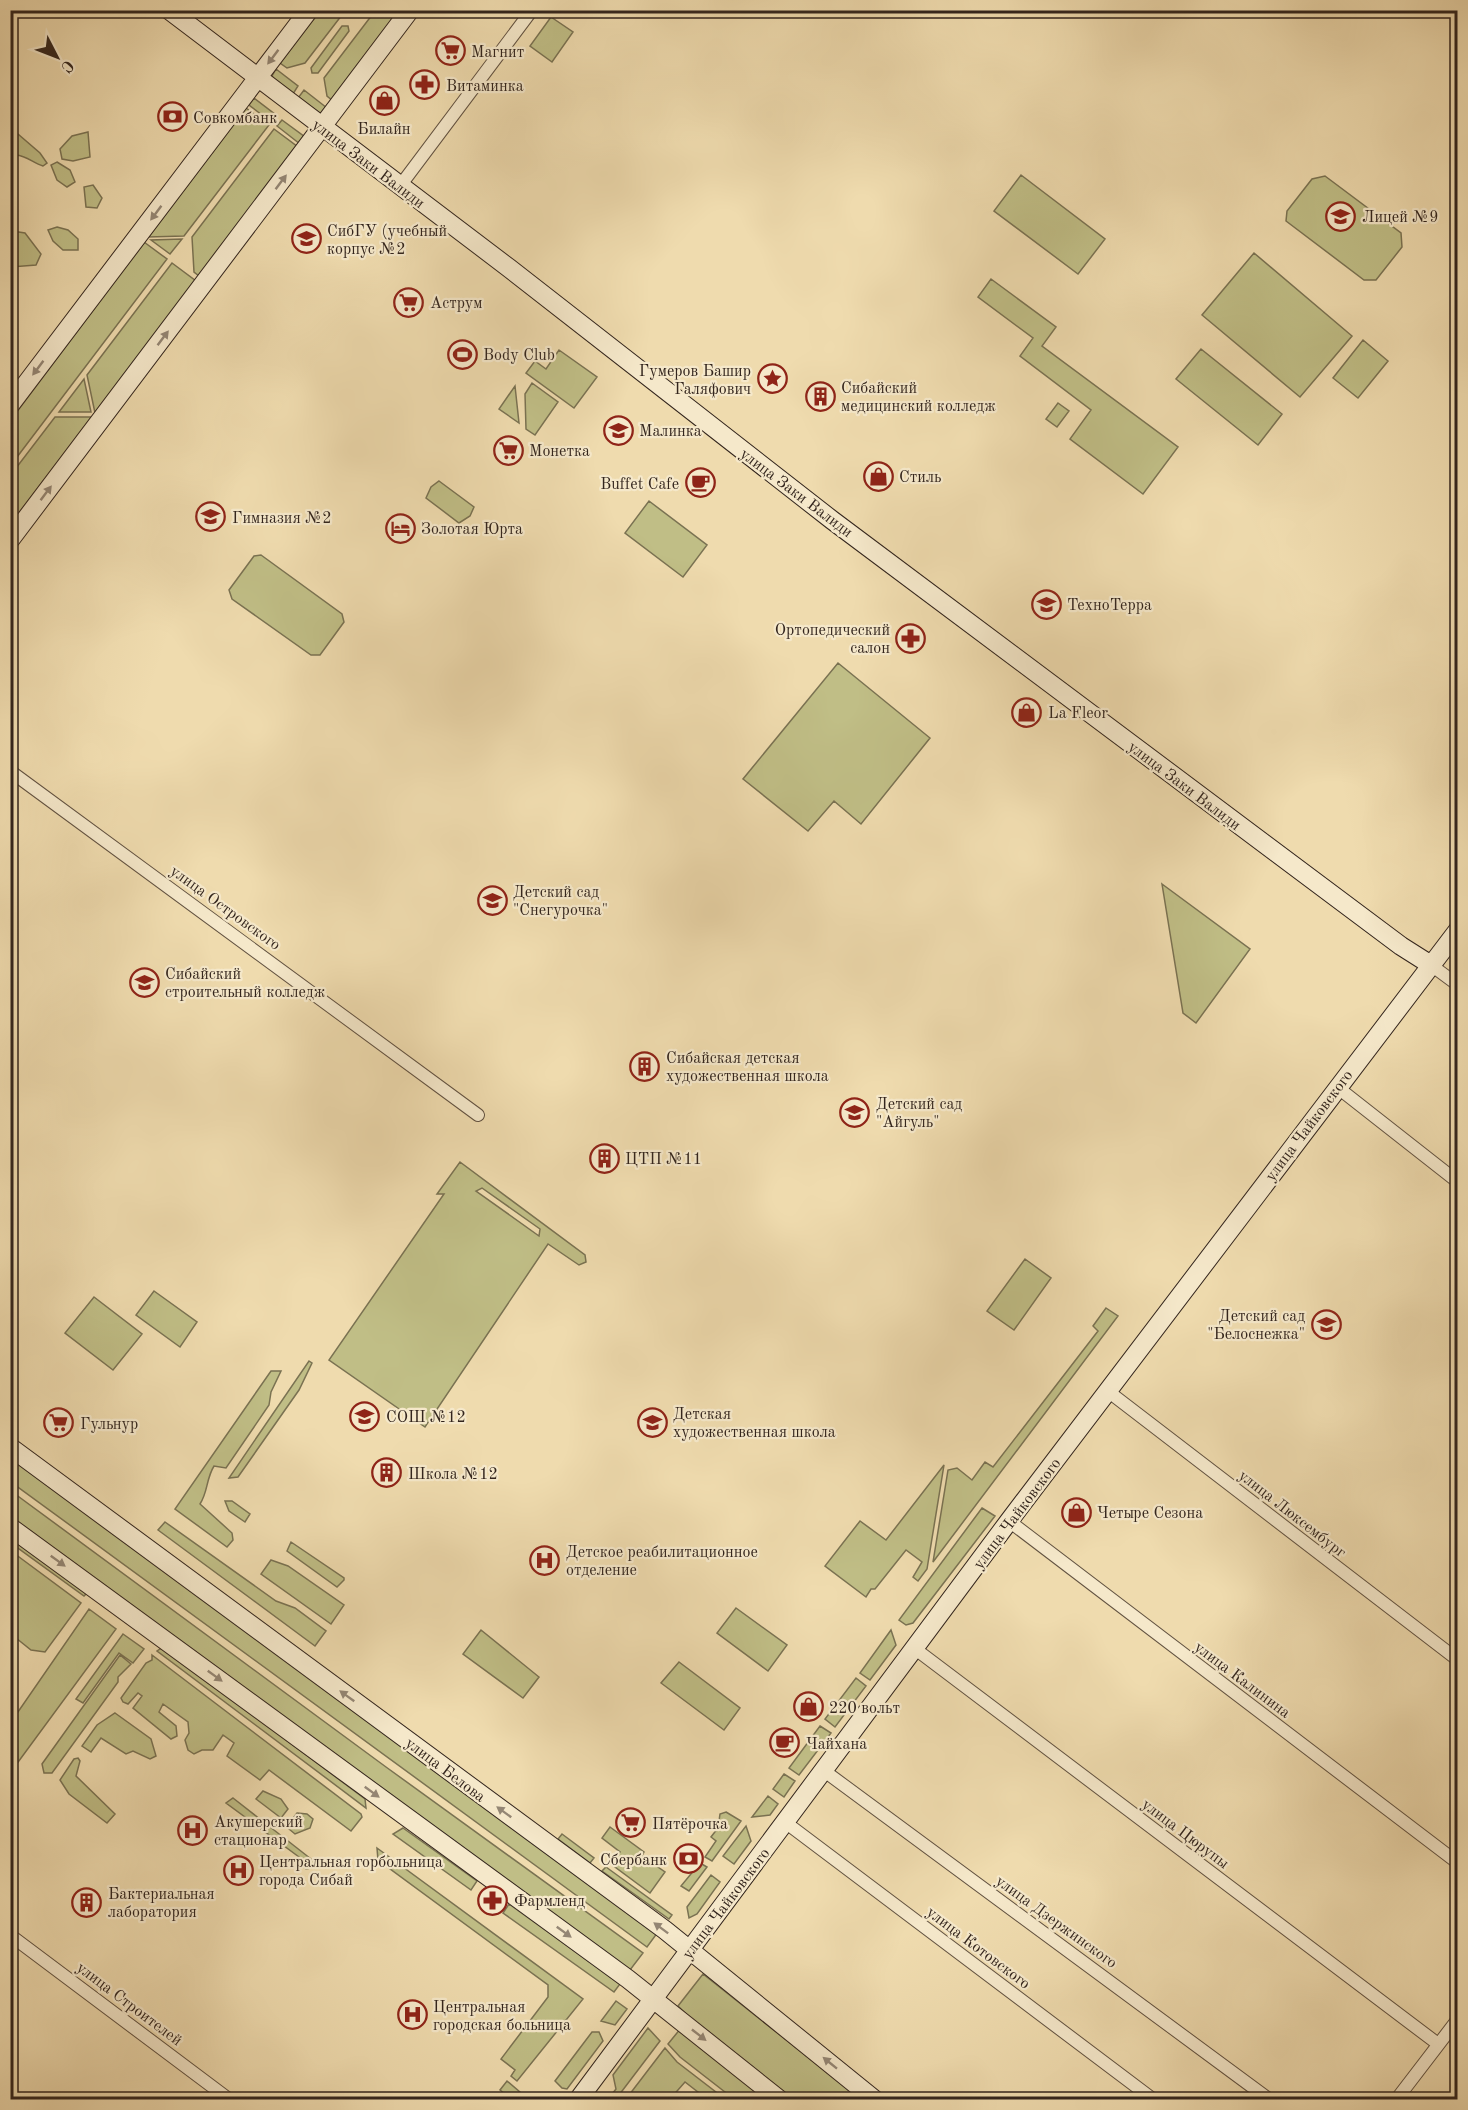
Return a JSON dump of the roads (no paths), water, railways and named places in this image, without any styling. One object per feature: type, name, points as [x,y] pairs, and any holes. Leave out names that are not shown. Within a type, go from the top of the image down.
[{"type":"main road","name":"улица Заки Валиди","points":[[169,10],[851,534],[1310,879],[1401,946],[1431,965]]},
{"type":"main road","points":[[10,405],[309,10]]},
{"type":"main road","points":[[10,540],[410,10]]},
{"type":"main road","name":"улица Чайковского","points":[[578,2100],[1009,1521],[1458,930]]},
{"type":"main road","name":"улица Белова","points":[[10,1447],[690,1951],[875,2100]]},
{"type":"main road","points":[[10,1527],[654,1999],[780,2100]]},
{"type":"street","points":[[400,186],[532,10]]},
{"type":"street","name":"улица Островского","points":[[10,771],[478,1115]]},
{"type":"street","points":[[1431,965],[1458,985]]},
{"type":"street","points":[[1337,1087],[1458,1182]]},
{"type":"street","name":"улица Люксембург","points":[[1109,1392],[1458,1660]]},
{"type":"street","name":"улица Калинина","points":[[1009,1521],[1458,1863]]},
{"type":"street","name":"улица Цюрупы","points":[[914,1648],[1438,2044]]},
{"type":"street","name":"улица Дзержинского","points":[[824,1770],[1270,2100]]},
{"type":"street","name":"улица Котовского","points":[[785,1822],[1154,2100]]},
{"type":"street","name":"улица Строителей","points":[[10,1935],[230,2100]]},
{"type":"street","points":[[1396,2100],[1458,2019]]},
{"type":"place","name":"Магнит","points":[[450,51]]},
{"type":"place","name":"Витаминка","points":[[425,85]]},
{"type":"place","name":"Билайн","points":[[384,100]]},
{"type":"place","name":"Совкомбанк","points":[[172,117]]},
{"type":"place","name":"Лицей №9","points":[[1341,216]]},
{"type":"place","name":"СибГУ (учебный корпус №2","points":[[306,239]]},
{"type":"place","name":"Аструм","points":[[409,302]]},
{"type":"place","name":"Body Club","points":[[462,354]]},
{"type":"place","name":"Гумеров Башир Галяфович","points":[[772,379]]},
{"type":"place","name":"Сибайский медицинский колледж","points":[[820,396]]},
{"type":"place","name":"Малинка","points":[[618,430]]},
{"type":"place","name":"Монетка","points":[[508,450]]},
{"type":"place","name":"Стиль","points":[[878,476]]},
{"type":"place","name":"Buffet Cafe","points":[[700,483]]},
{"type":"place","name":"Гимназия №2","points":[[211,517]]},
{"type":"place","name":"Золотая Юрта","points":[[400,528]]},
{"type":"place","name":"ТехноТерра","points":[[1046,604]]},
{"type":"place","name":"Ортопедический салон","points":[[911,638]]},
{"type":"place","name":"La Fleor","points":[[1027,712]]},
{"type":"place","name":"Детский сад \"Снегурочка\"","points":[[492,900]]},
{"type":"place","name":"Сибайский строительный колледж","points":[[144,982]]},
{"type":"place","name":"Сибайская детская художественная школа","points":[[645,1066]]},
{"type":"place","name":"Детский сад \"Айгуль\"","points":[[855,1112]]},
{"type":"place","name":"ЦТП №11","points":[[604,1158]]},
{"type":"place","name":"Детский сад \"Белоснежка\"","points":[[1326,1324]]},
{"type":"place","name":"СОШ №12","points":[[365,1416]]},
{"type":"place","name":"Детская художественная школа","points":[[652,1422]]},
{"type":"place","name":"Гульнур","points":[[59,1423]]},
{"type":"place","name":"Школа №12","points":[[387,1473]]},
{"type":"place","name":"Четыре Сезона","points":[[1076,1512]]},
{"type":"place","name":"Детское реабилитационное отделение","points":[[545,1560]]},
{"type":"place","name":"220 вольт","points":[[808,1707]]},
{"type":"place","name":"Чайхана","points":[[785,1743]]},
{"type":"place","name":"Пятёрочка","points":[[631,1823]]},
{"type":"place","name":"Акушерский стационар","points":[[193,1830]]},
{"type":"place","name":"Сбербанк","points":[[688,1859]]},
{"type":"place","name":"Центральная горбольница города Сибай","points":[[238,1870]]},
{"type":"place","name":"Фармленд","points":[[493,1900]]},
{"type":"place","name":"Бактериальная лаборатория","points":[[87,1902]]},
{"type":"place","name":"Центральная городская больница","points":[[412,2015]]}]
